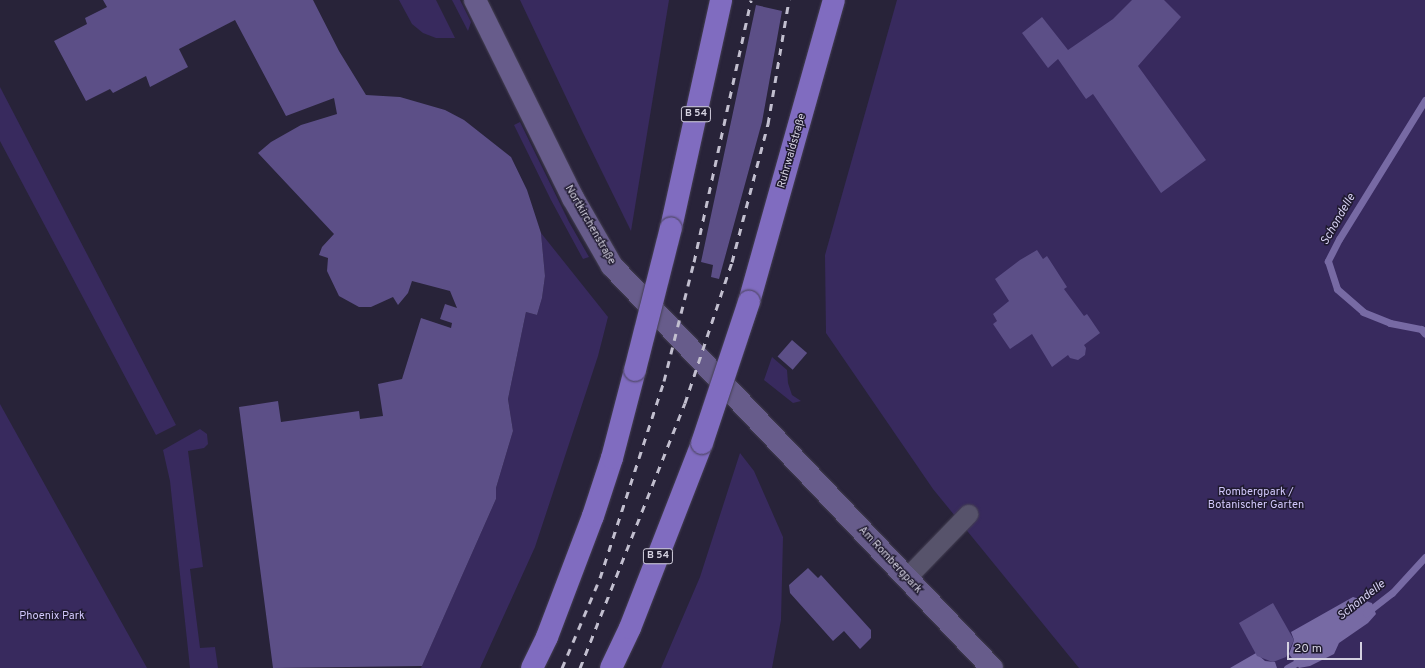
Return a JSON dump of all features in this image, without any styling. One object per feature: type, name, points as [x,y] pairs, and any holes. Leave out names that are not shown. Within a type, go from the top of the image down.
[{"type":"highway","name":"B 54","points":[[532,668],[547,637],[593,516],[612,458],[671,228],[721,0]]},
{"type":"highway","name":"Ruhrwaldstraße","points":[[611,668],[630,628],[702,443],[748,302],[834,0]]},
{"type":"main road","name":"Nortkirchenstraße","points":[[476,0],[572,198],[612,266],[787,451]]},
{"type":"main road","name":"Am Rombergpark","points":[[787,451],[992,668]]},
{"type":"street","points":[[907,578],[968,514]]},
{"type":"green space","points":[[399,0],[436,0],[455,38],[436,38],[423,33],[412,24]]},
{"type":"green space","points":[[452,0],[460,0],[471,22],[468,31]]},
{"type":"green space","points":[[520,0],[669,0],[631,231],[583,133]]},
{"type":"green space","name":"Rombergpark / Botanischer Garten","points":[[897,0],[1425,0],[1425,668],[1079,668],[933,489],[826,333],[825,255]]},
{"type":"green space","points":[[0,87],[176,425],[156,435],[0,141]]},
{"type":"green space","points":[[520,122],[569,222],[589,257],[583,259],[551,200],[514,125]]},
{"type":"green space","points":[[541,233],[608,317],[598,356],[535,547],[480,668],[421,668],[496,499],[496,488],[513,431],[508,399],[526,312],[537,315],[542,298],[545,276]]},
{"type":"green space","points":[[772,357],[787,370],[788,383],[792,395],[801,401],[793,403],[764,380]]},
{"type":"green space","name":"Phoenix Park","points":[[0,404],[60,512],[147,668],[0,668]]},
{"type":"green space","points":[[200,429],[207,434],[208,444],[204,448],[188,451],[203,567],[190,569],[200,648],[215,647],[218,668],[190,668],[170,481],[163,450]]},
{"type":"green space","points":[[740,453],[754,471],[783,537],[781,620],[772,668],[661,668],[700,577]]},
{"type":"water","points":[[1353,597],[1372,603],[1376,614],[1368,623],[1339,643],[1334,654],[1310,666],[1299,668],[1289,654],[1294,640],[1291,632]]},
{"type":"water","points":[[1256,653],[1265,661],[1275,662],[1277,668],[1230,668]]},
{"type":"building","points":[[103,0],[313,0],[339,51],[366,95],[400,97],[445,110],[464,120],[511,157],[527,190],[541,233],[545,276],[542,298],[537,315],[526,312],[508,399],[513,431],[496,488],[496,499],[422,666],[273,668],[239,407],[278,401],[281,422],[359,411],[360,419],[383,416],[378,384],[402,379],[421,318],[451,328],[452,323],[440,319],[445,304],[457,308],[450,291],[412,281],[408,293],[398,305],[393,297],[371,307],[359,307],[339,296],[327,271],[328,258],[319,255],[322,247],[334,234],[258,153],[271,142],[301,125],[337,114],[334,98],[286,116],[235,20],[179,49],[188,67],[150,87],[146,76],[113,93],[110,89],[86,101],[54,41],[87,24],[85,18],[107,7]]},
{"type":"building","points":[[1132,0],[1164,0],[1181,17],[1138,66],[1206,160],[1161,193],[1093,94],[1086,99],[1058,59],[1048,68],[1022,33],[1042,17],[1068,50],[1113,19]]},
{"type":"building","points":[[756,5],[782,11],[762,122],[719,279],[711,277],[713,265],[701,262]]},
{"type":"building","points":[[1037,250],[1043,259],[1047,256],[1067,287],[1064,289],[1084,316],[1087,314],[1100,333],[1084,345],[1086,348],[1085,355],[1078,360],[1070,358],[1068,355],[1052,367],[1032,334],[1010,349],[993,324],[997,321],[993,314],[1009,301],[995,279],[1020,260]]},
{"type":"building","points":[[792,340],[807,353],[793,370],[778,357]]},
{"type":"building","points":[[808,568],[818,578],[821,575],[871,630],[871,638],[860,649],[844,631],[833,641],[790,593],[789,585]]},
{"type":"building","points":[[1273,603],[1294,640],[1286,657],[1273,662],[1257,656],[1239,623]]},
{"type":"waterway","name":"Schondelle","points":[[1425,100],[1339,239],[1328,261],[1337,289],[1363,312],[1390,323],[1421,329],[1425,334]]},
{"type":"waterway","name":"Schondelle","points":[[1366,613],[1392,593],[1425,557]]},
{"type":"waterway","name":"Schondelle","points":[[1287,668],[1303,659]]},
{"type":"railway","points":[[562,668],[600,578],[664,381],[694,262],[751,0]]},
{"type":"railway","points":[[580,668],[685,403],[732,262],[768,124],[789,0]]}]
